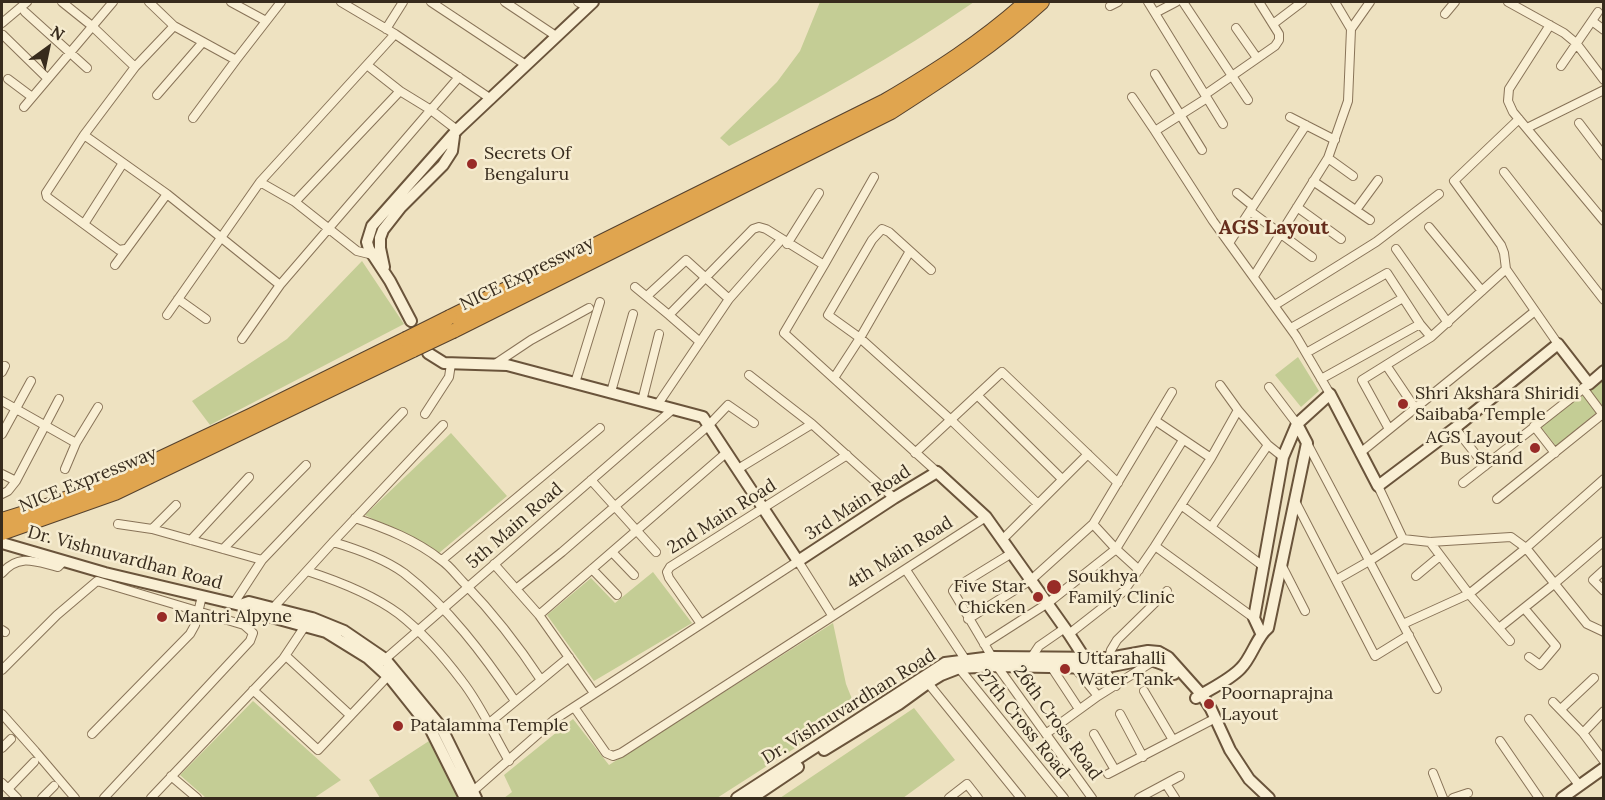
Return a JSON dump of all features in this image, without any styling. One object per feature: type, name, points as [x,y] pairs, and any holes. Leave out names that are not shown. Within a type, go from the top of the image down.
[{"type":"highway","name":"NICE Expressway","points":[[2,540],[115,492],[410,344],[450,317],[885,101],[935,71],[1026,2]]},
{"type":"highway","name":"NICE Expressway","points":[[2,520],[48,506],[110,482],[410,344],[453,331],[891,112],[939,82],[1002,37],[1042,2]]},
{"type":"street","points":[[2,22],[27,2]]},
{"type":"street","points":[[62,2],[92,26],[135,67]]},
{"type":"street","points":[[99,2],[107,9]]},
{"type":"street","points":[[24,107],[113,2]]},
{"type":"street","points":[[149,2],[174,26],[236,60]]},
{"type":"street","points":[[231,2],[266,21]]},
{"type":"street","points":[[193,118],[281,2]]},
{"type":"street","points":[[344,2],[491,99]]},
{"type":"street","points":[[386,29],[403,2]]},
{"type":"street","points":[[431,2],[526,65]]},
{"type":"street","points":[[505,2],[556,36]]},
{"type":"street","points":[[1148,2],[1223,124]]},
{"type":"street","points":[[1155,13],[1176,2]]},
{"type":"street","points":[[1183,2],[1248,100]]},
{"type":"street","points":[[1155,131],[1275,46],[1279,40],[1279,34],[1259,2]]},
{"type":"street","points":[[1273,24],[1302,2]]},
{"type":"street","points":[[1335,2],[1351,30]]},
{"type":"street","points":[[1254,276],[1328,158],[1348,101],[1351,30],[1370,2]]},
{"type":"street","points":[[1445,14],[1455,2]]},
{"type":"street","points":[[1508,2],[1564,33],[1576,43],[1604,80]]},
{"type":"street","points":[[390,281],[367,242],[372,226],[456,133],[556,36],[586,3]]},
{"type":"street","points":[[25,12],[87,68]]},
{"type":"street","points":[[1562,66],[1598,12]]},
{"type":"street","points":[[1592,21],[1604,30]]},
{"type":"street","points":[[1550,25],[1509,89],[1508,101],[1519,119],[1604,221]]},
{"type":"street","points":[[125,249],[119,250],[47,197],[46,193],[84,135],[135,67],[174,26]]},
{"type":"street","points":[[1236,28],[1257,58]]},
{"type":"street","points":[[167,315],[260,182],[395,34]]},
{"type":"street","points":[[3,35],[47,78]]},
{"type":"street","points":[[156,95],[203,42]]},
{"type":"street","points":[[1598,72],[1604,64]]},
{"type":"street","points":[[367,65],[400,91],[431,110],[456,133]]},
{"type":"street","points":[[1155,74],[1202,150]]},
{"type":"street","points":[[242,339],[280,285],[328,227],[459,77]]},
{"type":"street","points":[[8,79],[32,97]]},
{"type":"street","points":[[1527,128],[1604,90]]},
{"type":"street","points":[[295,202],[400,91]]},
{"type":"street","points":[[1132,97],[1190,188],[1291,328],[1330,394],[1403,539]]},
{"type":"street","points":[[1290,117],[1335,140]]},
{"type":"street","points":[[1497,499],[1603,414],[1506,269],[1501,245],[1454,181],[1519,119]]},
{"type":"street","points":[[1579,123],[1604,156]]},
{"type":"street","points":[[1229,243],[1306,125]]},
{"type":"street","points":[[411,321],[380,257],[380,238],[383,230],[401,207],[443,165],[452,152],[456,133]]},
{"type":"street","points":[[84,135],[167,194],[280,285]]},
{"type":"street","points":[[1328,158],[1353,176]]},
{"type":"street","points":[[84,224],[123,163]]},
{"type":"street","points":[[1504,172],[1604,300]]},
{"type":"street","points":[[874,177],[784,333],[986,517],[1067,631],[1093,663],[1116,686]]},
{"type":"street","points":[[1356,210],[1378,180]]},
{"type":"street","points":[[1313,181],[1370,220]]},
{"type":"street","points":[[260,182],[295,202],[357,250],[373,255]]},
{"type":"street","points":[[657,404],[729,299],[784,242],[819,193]]},
{"type":"street","points":[[115,265],[167,194]]},
{"type":"street","points":[[1237,194],[1312,257]]},
{"type":"street","points":[[1275,305],[1376,242],[1439,194]]},
{"type":"street","points":[[1297,207],[1341,239]]},
{"type":"street","points":[[669,315],[756,227],[766,229],[824,266]]},
{"type":"street","points":[[1429,227],[1482,291]]},
{"type":"street","points":[[931,270],[882,228],[872,240],[828,315],[860,338],[1038,504]]},
{"type":"street","points":[[1395,249],[1448,322]]},
{"type":"street","points":[[834,378],[910,251]]},
{"type":"street","points":[[647,296],[686,260],[729,299]]},
{"type":"street","points":[[1389,429],[1362,380],[1431,337],[1506,269]]},
{"type":"street","points":[[1291,328],[1387,273],[1431,337]]},
{"type":"street","points":[[635,287],[700,342]]},
{"type":"street","points":[[1306,353],[1403,298]]},
{"type":"street","points":[[178,299],[206,319]]},
{"type":"street","points":[[575,383],[600,302]]},
{"type":"street","points":[[495,364],[531,340],[589,308]]},
{"type":"street","points":[[1360,453],[1535,311]]},
{"type":"street","points":[[611,392],[633,314]]},
{"type":"street","points":[[1321,379],[1420,324]]},
{"type":"street","points":[[642,401],[659,334]]},
{"type":"street","points":[[1378,486],[1455,428],[1558,344]]},
{"type":"street","points":[[428,353],[437,360],[451,364],[507,365],[703,417],[832,615]]},
{"type":"street","points":[[425,414],[448,377],[451,364]]},
{"type":"street","points":[[1386,365],[1415,408]]},
{"type":"street","points":[[1463,483],[1604,371]]},
{"type":"street","points":[[915,453],[1002,372],[1118,483]]},
{"type":"street","points":[[749,375],[812,424],[894,498]]},
{"type":"street","points":[[2,434],[31,381]]},
{"type":"street","points":[[1220,385],[1268,445],[1283,457]]},
{"type":"street","points":[[1269,387],[1297,424],[1371,560],[1437,689]]},
{"type":"street","points":[[968,619],[1031,580],[1093,524],[1172,392]]},
{"type":"street","points":[[977,394],[1062,479]]},
{"type":"street","points":[[1254,618],[1283,457],[1297,424],[1330,394]]},
{"type":"street","points":[[2,494],[8,491],[16,481],[60,399]]},
{"type":"street","points":[[2,401],[76,443]]},
{"type":"street","points":[[516,589],[708,426],[728,405],[754,423]]},
{"type":"street","points":[[65,469],[76,443],[98,407]]},
{"type":"street","name":"5th Main Road","points":[[381,663],[673,409]]},
{"type":"street","points":[[1031,658],[1039,646],[1067,631],[1124,591],[1181,506],[1238,410]]},
{"type":"street","points":[[237,604],[262,560],[403,412]]},
{"type":"street","points":[[1156,422],[1211,458]]},
{"type":"street","points":[[738,469],[812,424]]},
{"type":"street","points":[[274,607],[443,425]]},
{"type":"street","points":[[1534,426],[1555,453]]},
{"type":"street","points":[[442,560],[600,428]]},
{"type":"street","points":[[1455,428],[1485,466]]},
{"type":"street","points":[[984,644],[1048,603],[1116,549],[1183,440]]},
{"type":"street","points":[[1199,697],[1240,669],[1258,643],[1261,633],[1268,628],[1307,443]]},
{"type":"street","points":[[1212,526],[1268,445]]},
{"type":"street","points":[[539,615],[726,453]]},
{"type":"street","points":[[1002,540],[1088,454]]},
{"type":"street","name":"2nd Main Road","points":[[701,624],[669,578],[667,572],[670,567],[847,455]]},
{"type":"street","points":[[223,549],[306,465]]},
{"type":"street","name":"3rd Main Road","points":[[798,561],[937,472]]},
{"type":"street","points":[[2,474],[16,481]]},
{"type":"street","points":[[191,540],[249,477]]},
{"type":"street","points":[[1403,624],[1469,594],[1526,548],[1604,479]]},
{"type":"street","points":[[591,480],[656,552]]},
{"type":"street","points":[[1295,501],[1375,656],[1409,635]]},
{"type":"street","points":[[152,529],[176,505]]},
{"type":"street","points":[[1181,506],[1212,526],[1263,566]]},
{"type":"street","name":"4th Main Road","points":[[574,707],[606,753],[613,756],[621,753],[986,517]]},
{"type":"street","points":[[355,518],[410,540],[442,560],[487,608],[525,655],[541,680]]},
{"type":"street","points":[[118,524],[152,529],[262,560]]},
{"type":"street","points":[[1093,524],[1139,570]]},
{"type":"street","points":[[1336,580],[1403,539],[1430,542],[1511,537],[1526,548],[1587,624],[1604,632]]},
{"type":"street","name":"Dr. Vishnuvardhan Road","points":[[2,540],[136,586],[237,604],[246,610],[326,632],[381,663],[388,676],[430,728],[471,796]]},
{"type":"street","points":[[1499,628],[1604,541]]},
{"type":"street","points":[[333,542],[353,548],[402,572],[443,609],[499,677],[515,701]]},
{"type":"street","points":[[1430,542],[1469,594],[1510,641]]},
{"type":"street","points":[[1155,546],[1254,618],[1261,633]]},
{"type":"street","points":[[612,552],[634,575]]},
{"type":"street","name":"26th Cross Road","points":[[1012,553],[955,588],[954,596],[995,661],[1092,798]]},
{"type":"street","points":[[1416,576],[1440,556]]},
{"type":"street","points":[[2,573],[15,562],[23,560],[58,567],[64,561]]},
{"type":"street","points":[[471,796],[554,720],[798,561]]},
{"type":"street","points":[[494,564],[539,615],[594,693]]},
{"type":"street","points":[[1281,564],[1305,611]]},
{"type":"street","points":[[592,569],[617,595]]},
{"type":"street","name":"27th Cross Road","points":[[906,570],[962,664],[1064,798]]},
{"type":"street","points":[[1604,570],[1593,580],[1604,591]]},
{"type":"street","points":[[307,571],[331,579],[380,602],[418,631],[463,681],[509,760]]},
{"type":"street","points":[[2,670],[57,615],[97,581],[136,586],[244,625],[253,633],[250,641],[104,798]]},
{"type":"street","points":[[1109,658],[1117,640],[1167,591]]},
{"type":"street","points":[[92,734],[190,633],[195,625],[202,596]]},
{"type":"street","name":"Dr. Vishnuvardhan Road","points":[[237,604],[249,602],[274,607],[312,618],[344,631],[381,663],[441,727],[471,796]]},
{"type":"street","points":[[1524,608],[1556,646],[1540,665],[1529,657]]},
{"type":"street","points":[[151,798],[286,656],[304,626]]},
{"type":"street","name":"Dr. Vishnuvardhan Road","points":[[995,661],[1052,668],[1075,668],[1109,658],[1148,651],[1159,652],[1168,657],[1199,697],[1228,759],[1239,776],[1261,798]]},
{"type":"street","points":[[286,656],[350,715]]},
{"type":"street","points":[[488,724],[569,657]]},
{"type":"street","name":"Dr. Vishnuvardhan Road","points":[[737,798],[945,663],[962,664],[1031,658],[1093,663],[1148,659],[1165,665],[1211,709],[1236,759],[1249,779],[1269,798]]},
{"type":"street","points":[[1047,733],[1098,696],[1155,660]]},
{"type":"street","name":"Dr. Vishnuvardhan Road","points":[[752,798],[899,704],[928,682],[962,664]]},
{"type":"street","points":[[1052,668],[1079,709]]},
{"type":"street","points":[[1075,668],[1098,696]]},
{"type":"street","points":[[253,690],[318,750],[388,676]]},
{"type":"street","points":[[1561,709],[1594,678]]},
{"type":"street","points":[[928,682],[1021,798]]},
{"type":"street","points":[[1144,691],[1173,740]]},
{"type":"street","points":[[1553,702],[1583,733],[1604,761]]},
{"type":"street","points":[[1583,733],[1604,711]]},
{"type":"street","points":[[2,714],[75,798]]},
{"type":"street","points":[[1120,714],[1143,757]]},
{"type":"street","points":[[1529,719],[1579,785]]},
{"type":"street","points":[[1094,734],[1112,772],[1210,721]]},
{"type":"street","points":[[2,748],[11,739]]},
{"type":"street","points":[[1500,741],[1539,798]]},
{"type":"street","points":[[16,798],[5,786],[34,762]]},
{"type":"street","points":[[1562,798],[1604,768]]},
{"type":"street","points":[[1433,773],[1443,798]]},
{"type":"street","points":[[171,776],[197,798]]},
{"type":"street","points":[[1141,798],[1180,776]]},
{"type":"street","points":[[950,798],[967,784],[978,798]]},
{"type":"street","points":[[1166,784],[1175,798]]},
{"type":"street","points":[[42,798],[54,786]]},
{"type":"street","points":[[1453,798],[1468,793]]},
{"type":"green space","points":[[820,2],[974,2],[945,22],[823,95],[729,146],[720,138],[777,82],[800,51]]},
{"type":"green space","points":[[362,261],[404,324],[210,425],[192,401],[287,339]]},
{"type":"green space","points":[[1298,357],[1319,391],[1301,407],[1275,375]]},
{"type":"green space","points":[[1603,375],[1603,407],[1556,446],[1540,426]]},
{"type":"green space","points":[[451,433],[507,496],[439,553],[365,515]]},
{"type":"green space","points":[[653,572],[692,623],[594,681],[547,615],[591,578],[615,603]]},
{"type":"green space","points":[[833,623],[846,684],[856,709],[717,798],[504,798],[512,792],[504,775],[573,719],[609,765]]},
{"type":"green space","points":[[253,701],[341,780],[314,798],[206,798],[180,775]]},
{"type":"green space","points":[[914,708],[955,760],[903,798],[780,798]]},
{"type":"green space","points":[[429,741],[458,798],[380,798],[369,780]]},
{"type":"place","name":"Secrets Of Bengaluru","points":[[472,164]]},
{"type":"place","name":"Shri Akshara Shiridi Saibaba Temple","points":[[1403,404]]},
{"type":"place","name":"AGS Layout Bus Stand","points":[[1535,448]]},
{"type":"place","name":"Soukhya Family Clinic","points":[[1054,587]]},
{"type":"place","name":"Five Star Chicken","points":[[1038,597]]},
{"type":"place","name":"Mantri Alpyne","points":[[162,617]]},
{"type":"place","name":"Uttarahalli Water Tank","points":[[1065,669]]},
{"type":"place","name":"Poornaprajna Layout","points":[[1209,704]]},
{"type":"place","name":"Patalamma Temple","points":[[398,726]]},
{"type":"district","name":"AGS Layout","points":[[1274,228]]}]
